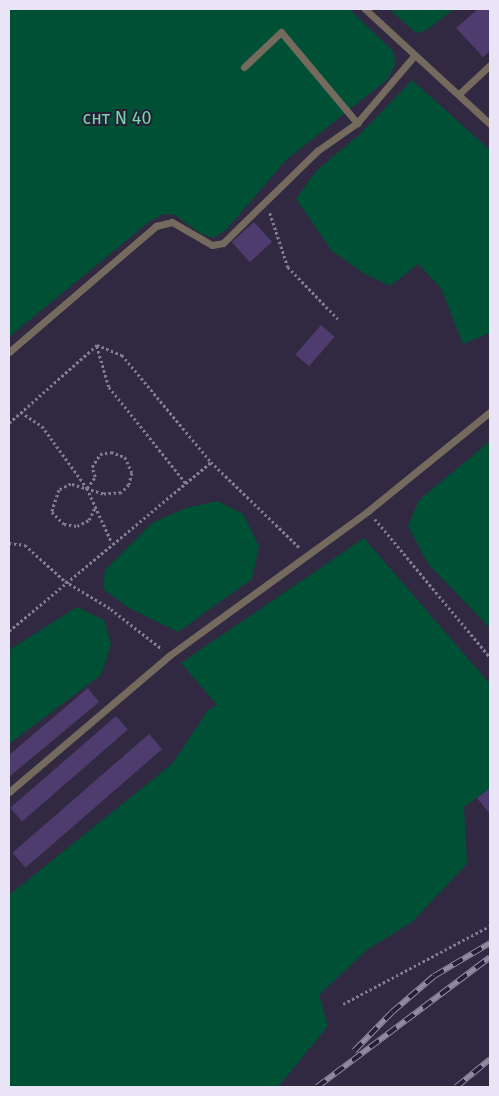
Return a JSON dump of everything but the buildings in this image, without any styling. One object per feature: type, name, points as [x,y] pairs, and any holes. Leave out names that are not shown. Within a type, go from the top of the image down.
[{"type":"lane","points":[[365,9],[490,124]]},
{"type":"lane","points":[[244,67],[281,32],[357,123]]},
{"type":"lane","points":[[9,352],[156,226],[172,222],[193,237],[218,244],[266,202],[318,151],[357,123],[414,56]]},
{"type":"lane","points":[[459,94],[490,65]]},
{"type":"lane","points":[[9,792],[170,655],[368,510],[490,412]]},
{"type":"path","points":[[266,202],[288,267],[338,320]]},
{"type":"path","points":[[9,423],[97,345]]},
{"type":"path","points":[[97,345],[122,355],[211,462],[307,554]]},
{"type":"path","points":[[97,345],[109,388],[186,482]]},
{"type":"path","points":[[21,412],[42,426],[87,488],[112,543]]},
{"type":"path","points":[[87,488],[95,477],[92,467],[100,454],[111,452],[126,458],[132,473],[129,485],[120,493],[103,494],[71,484],[59,490],[52,512],[64,524],[77,526],[89,520],[95,507]]},
{"type":"path","points":[[9,631],[66,581],[211,462]]},
{"type":"path","points":[[368,510],[490,657]]},
{"type":"path","points":[[9,543],[25,545],[66,581],[111,609],[170,655]]},
{"type":"path","points":[[343,1004],[490,926]]},
{"type":"green space","name":"снт N 40","points":[[9,9],[349,9],[394,52],[395,65],[387,80],[287,159],[227,229],[214,238],[201,234],[175,215],[164,214],[149,222],[9,337]]},
{"type":"green space","points":[[389,9],[454,9],[427,30],[416,33]]},
{"type":"green space","points":[[412,80],[490,150],[490,333],[463,344],[441,288],[418,264],[390,286],[365,274],[332,251],[296,199],[316,171],[360,134]]},
{"type":"green space","points":[[490,441],[490,628],[428,564],[408,526],[419,500]]},
{"type":"green space","points":[[217,501],[243,514],[259,546],[252,579],[178,632],[129,608],[103,589],[105,570],[152,523],[186,508]]},
{"type":"green space","points":[[364,538],[490,684],[490,788],[464,807],[467,864],[412,922],[367,950],[319,995],[328,1026],[278,1087],[9,1087],[9,895],[172,764],[208,710],[217,705],[181,663]]},
{"type":"green space","points":[[77,607],[104,620],[111,644],[101,675],[9,744],[9,650]]},
{"type":"railway","points":[[354,1051],[392,1012],[434,976],[490,943]]},
{"type":"railway","points":[[317,1087],[490,957]]},
{"type":"railway","points":[[456,1087],[490,1059]]}]
